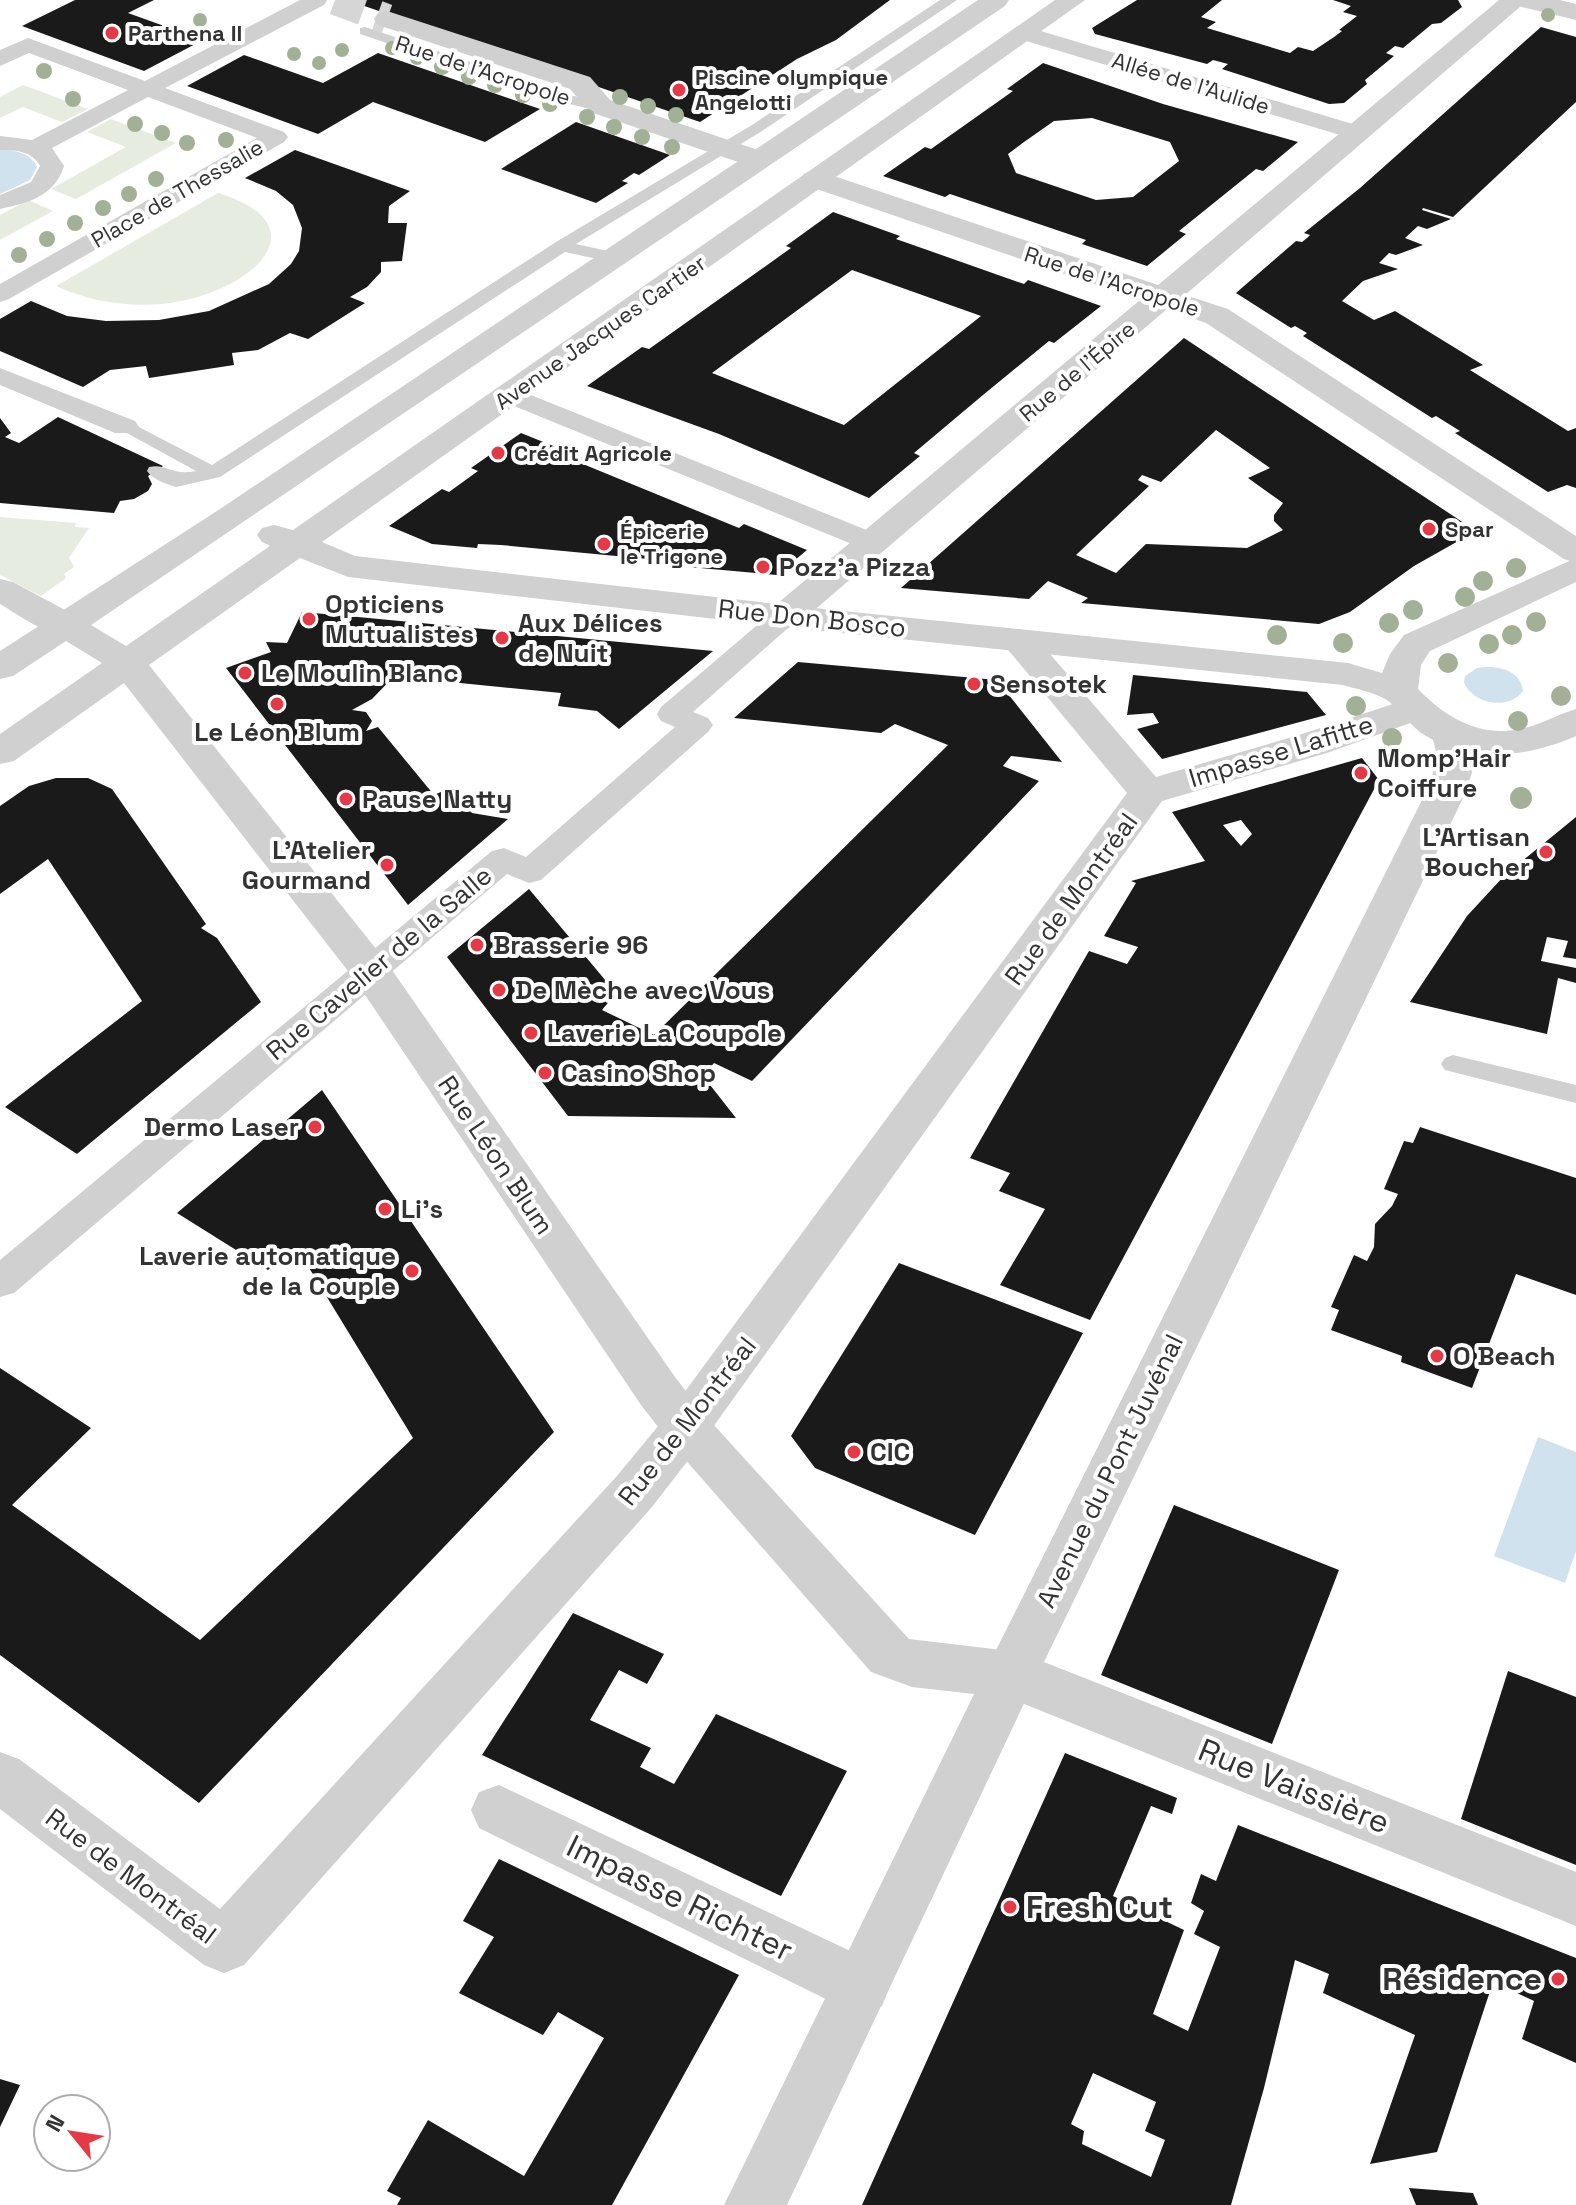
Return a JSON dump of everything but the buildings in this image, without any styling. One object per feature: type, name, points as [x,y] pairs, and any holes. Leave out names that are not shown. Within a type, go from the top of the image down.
[{"type":"street","points":[[0,668],[232,516],[611,257],[996,0]]},
{"type":"street","name":"Avenue Jacques Cartier","points":[[0,752],[1072,0]]},
{"type":"street","name":"Rue de l'Épire","points":[[785,616],[1515,0]]},
{"type":"street","points":[[1527,0],[1576,12]]},
{"type":"street","points":[[34,148],[310,1]]},
{"type":"street","name":"Rue de l'Acropole","points":[[376,25],[580,83],[600,106],[1217,316],[1576,552]]},
{"type":"street","name":"Allée de l'Aulide","points":[[1024,33],[1358,133]]},
{"type":"street","name":"Place de Thessalie","points":[[0,59],[19,38],[157,84],[276,137],[0,294]]},
{"type":"street","points":[[0,143],[34,148],[51,161],[48,178],[27,194],[0,202]]},
{"type":"street","points":[[0,376],[125,427]]},
{"type":"street","points":[[511,395],[874,543]]},
{"type":"street","name":"Rue Don Bosco","points":[[232,516],[348,566],[785,616],[1348,674],[1421,712],[1511,745],[1546,737],[1576,721]]},
{"type":"street","name":"Avenue du Pont Juvénal","points":[[755,2205],[1011,1674],[1446,792],[1457,759],[1421,712],[1400,671],[1405,654],[1417,643],[1576,569]]},
{"type":"street","name":"Rue Léon Blum","points":[[0,590],[128,663],[370,970],[686,1427],[890,1656],[912,1664],[1011,1674]]},
{"type":"street","name":"Rue Cavelier de la Salle","points":[[0,1282],[504,859],[529,872],[697,725],[672,714],[785,616]]},
{"type":"street","name":"Rue de Montréal","points":[[0,1777],[224,1946],[634,1492],[797,1278],[1148,792],[1018,640]]},
{"type":"street","name":"Impasse Lafitte","points":[[1148,792],[1421,712]]},
{"type":"street","name":"Rue Vaissière","points":[[1011,1674],[1576,1899]]},
{"type":"street","name":"Impasse Richter","points":[[499,1810],[861,1986]]},
{"type":"lane","points":[[156,471],[176,481],[213,473],[562,246],[724,148],[950,0]]},
{"type":"lane","points":[[562,246],[611,257]]},
{"type":"lane","points":[[125,427],[213,473]]},
{"type":"lane","points":[[1453,1064],[1576,1094]]},
{"type":"shaded area","points":[[23,85],[88,109],[62,122],[23,107],[0,118],[0,97]]},
{"type":"shaded area","points":[[111,119],[176,143],[76,199],[51,189],[126,147],[87,132]]},
{"type":"shaded area","points":[[218,193],[246,205],[264,218],[271,232],[269,247],[260,262],[225,287],[183,301],[146,305],[90,298],[56,286]]},
{"type":"shaded area","points":[[28,200],[53,211],[0,240],[0,215]]},
{"type":"shaded area","points":[[0,517],[76,523],[75,527],[89,528],[69,558],[74,567],[64,574],[66,578],[41,596],[0,575]]},
{"type":"water","points":[[0,149],[26,155],[37,167],[30,180],[0,194]]},
{"type":"water","points":[[1492,667],[1512,673],[1523,691],[1517,697],[1500,703],[1482,700],[1468,690],[1464,682],[1465,676],[1477,668]]},
{"type":"water","points":[[1538,1437],[1576,1452],[1576,1551],[1565,1583],[1494,1556]]},
{"type":"tunnel","points":[[335,0],[387,19]]},
{"type":"place","name":"Parthena II","points":[[112,33]]},
{"type":"place","name":"Piscine olympique Angelotti","points":[[679,90]]},
{"type":"place","name":"Crédit Agricole","points":[[498,453]]},
{"type":"place","name":"Spar","points":[[1429,529]]},
{"type":"place","name":"Épicerie le Trigone","points":[[604,544]]},
{"type":"place","name":"Pozz'a Pizza","points":[[763,567]]},
{"type":"place","name":"Opticiens Mutualistes","points":[[309,619]]},
{"type":"place","name":"Aux Délices de Nuit","points":[[502,638]]},
{"type":"place","name":"Le Moulin Blanc","points":[[245,673]]},
{"type":"place","name":"Sensotek","points":[[974,684]]},
{"type":"place","name":"Le Léon Blum","points":[[277,704]]},
{"type":"place","name":"Momp'Hair Coiffure","points":[[1361,773]]},
{"type":"place","name":"Pause Natty","points":[[346,799]]},
{"type":"place","name":"L'Artisan Boucher","points":[[1546,852]]},
{"type":"place","name":"L'Atelier Gourmand","points":[[387,865]]},
{"type":"place","name":"Brasserie 96","points":[[477,945]]},
{"type":"place","name":"De Mèche avec Vous","points":[[499,990]]},
{"type":"place","name":"Laverie La Coupole","points":[[531,1033]]},
{"type":"place","name":"Casino Shop","points":[[545,1073]]},
{"type":"place","name":"Dermo Laser","points":[[315,1127]]},
{"type":"place","name":"Li's","points":[[385,1209]]},
{"type":"place","name":"Laverie automatique de la Couple","points":[[412,1271]]},
{"type":"place","name":"O Beach","points":[[1437,1356]]},
{"type":"place","name":"CIC","points":[[854,1452]]},
{"type":"place","name":"Fresh Cut","points":[[1010,1907]]},
{"type":"place","name":"Résidence","points":[[1558,1979]]}]
